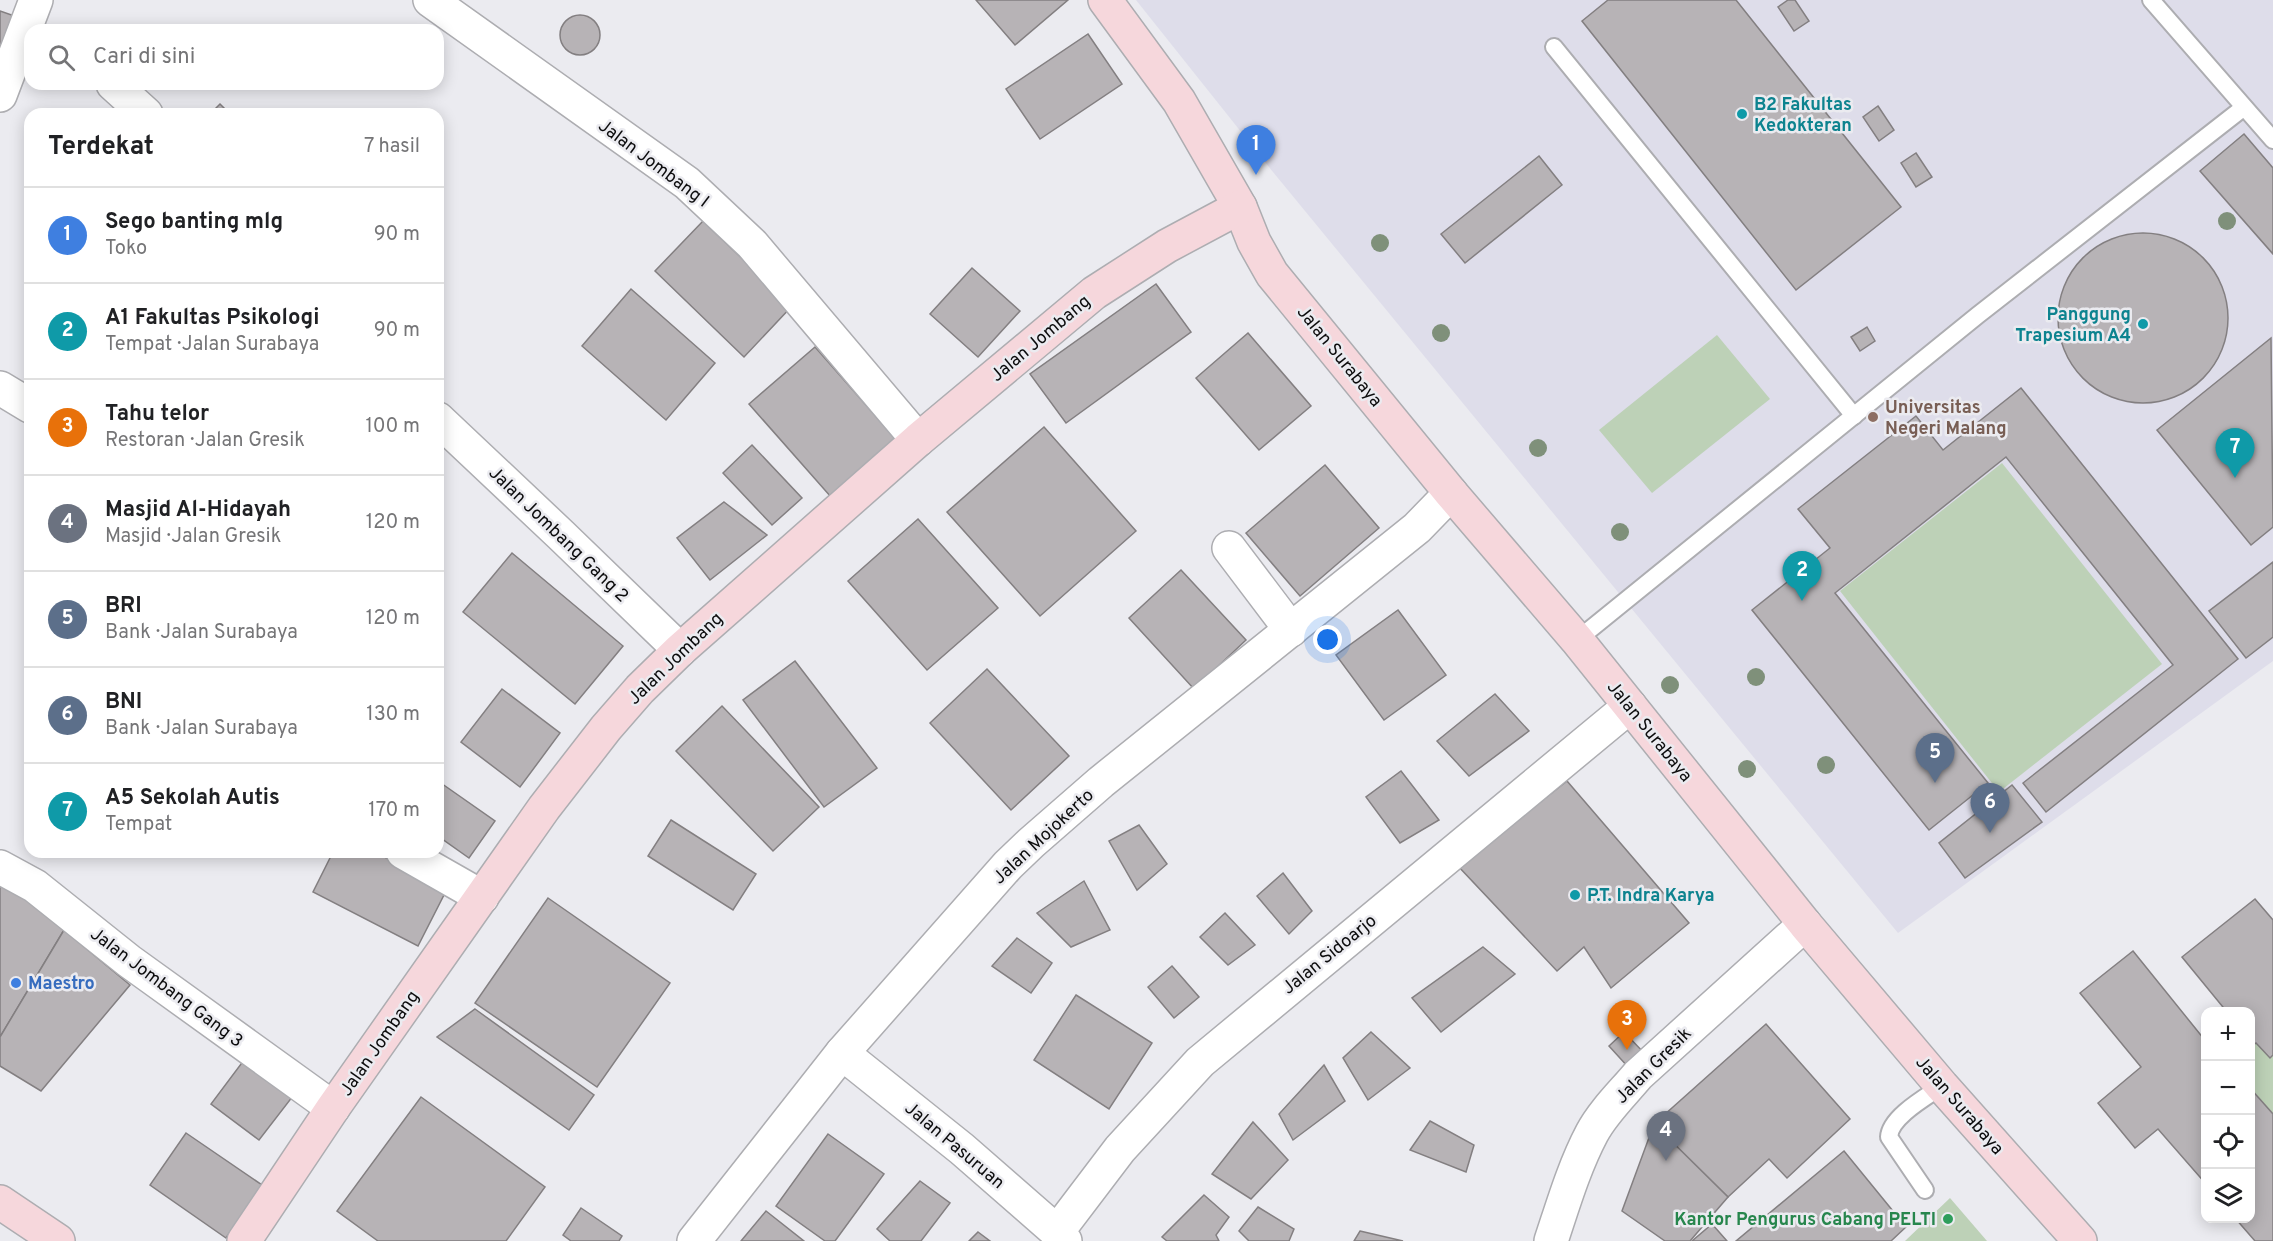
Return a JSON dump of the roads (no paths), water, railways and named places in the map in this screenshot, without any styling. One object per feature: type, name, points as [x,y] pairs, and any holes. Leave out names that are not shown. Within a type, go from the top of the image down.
[{"type":"main road","name":"Jalan Surabaya","points":[[1105,0],[1179,101],[1240,207],[1254,242],[1272,274],[1451,493],[1577,640],[1805,924],[1941,1086],[2080,1241]]},
{"type":"main road","name":"Jalan Jombang","points":[[244,1241],[333,1108],[544,808],[599,736],[640,689],[680,650],[918,440],[1094,293],[1167,246],[1240,207]]},
{"type":"main road","points":[[0,1202],[58,1241]]},
{"type":"street","points":[[29,24],[36,0]]},
{"type":"street","name":"Jalan Jombang I","points":[[430,0],[687,183],[752,244],[918,440]]},
{"type":"street","points":[[0,95],[24,40]]},
{"type":"street","points":[[120,90],[139,108]]},
{"type":"street","points":[[0,388],[24,402]]},
{"type":"street","name":"Jalan Jombang Gang 2","points":[[444,425],[680,650]]},
{"type":"street","name":"Jalan Mojokerto","points":[[694,1241],[842,1053],[1008,865],[1101,782],[1417,528],[1451,493]]},
{"type":"street","points":[[1229,548],[1292,630]]},
{"type":"street","name":"Jalan Sidoarjo","points":[[1061,1236],[1120,1149],[1200,1062],[1630,706]]},
{"type":"street","points":[[414,858],[482,897]]},
{"type":"street","name":"Jalan Jombang Gang 3","points":[[0,867],[35,886],[129,961],[333,1108]]},
{"type":"street","name":"Jalan Gresik","points":[[1551,1241],[1569,1189],[1593,1132],[1623,1093],[1638,1075],[1805,924]]},
{"type":"street","name":"Jalan Pasuruan","points":[[842,1053],[962,1149],[1061,1236]]},
{"type":"lane","points":[[2151,0],[2273,140]]},
{"type":"lane","points":[[1554,47],[1854,416]]},
{"type":"lane","points":[[1577,640],[1978,315],[2243,108]]},
{"type":"lane","points":[[1925,1190],[1889,1137],[1890,1130],[1902,1114],[1941,1086]]},
{"type":"place","name":"B2 Fakultas Kedokteran","points":[[1742,114]]},
{"type":"place","name":"Sego banting mlg","points":[[1256,175]]},
{"type":"place","name":"Panggung Trapesium A4","points":[[2143,324]]},
{"type":"place","name":"Universitas Negeri Malang","points":[[1873,417]]},
{"type":"place","name":"A5 Sekolah Autis","points":[[2235,478]]},
{"type":"place","name":"A1 Fakultas Psikologi","points":[[1802,601]]},
{"type":"place","name":"BRI","points":[[1935,783]]},
{"type":"place","name":"BNI","points":[[1990,833]]},
{"type":"place","name":"P.T. Indra Karya","points":[[1575,895]]},
{"type":"place","name":"Maestro","points":[[16,983]]},
{"type":"place","name":"Tahu telor","points":[[1627,1050]]},
{"type":"place","name":"Masjid Al-Hidayah","points":[[1666,1161]]},
{"type":"place","name":"Kantor Pengurus Cabang PELTI","points":[[1948,1219]]}]
